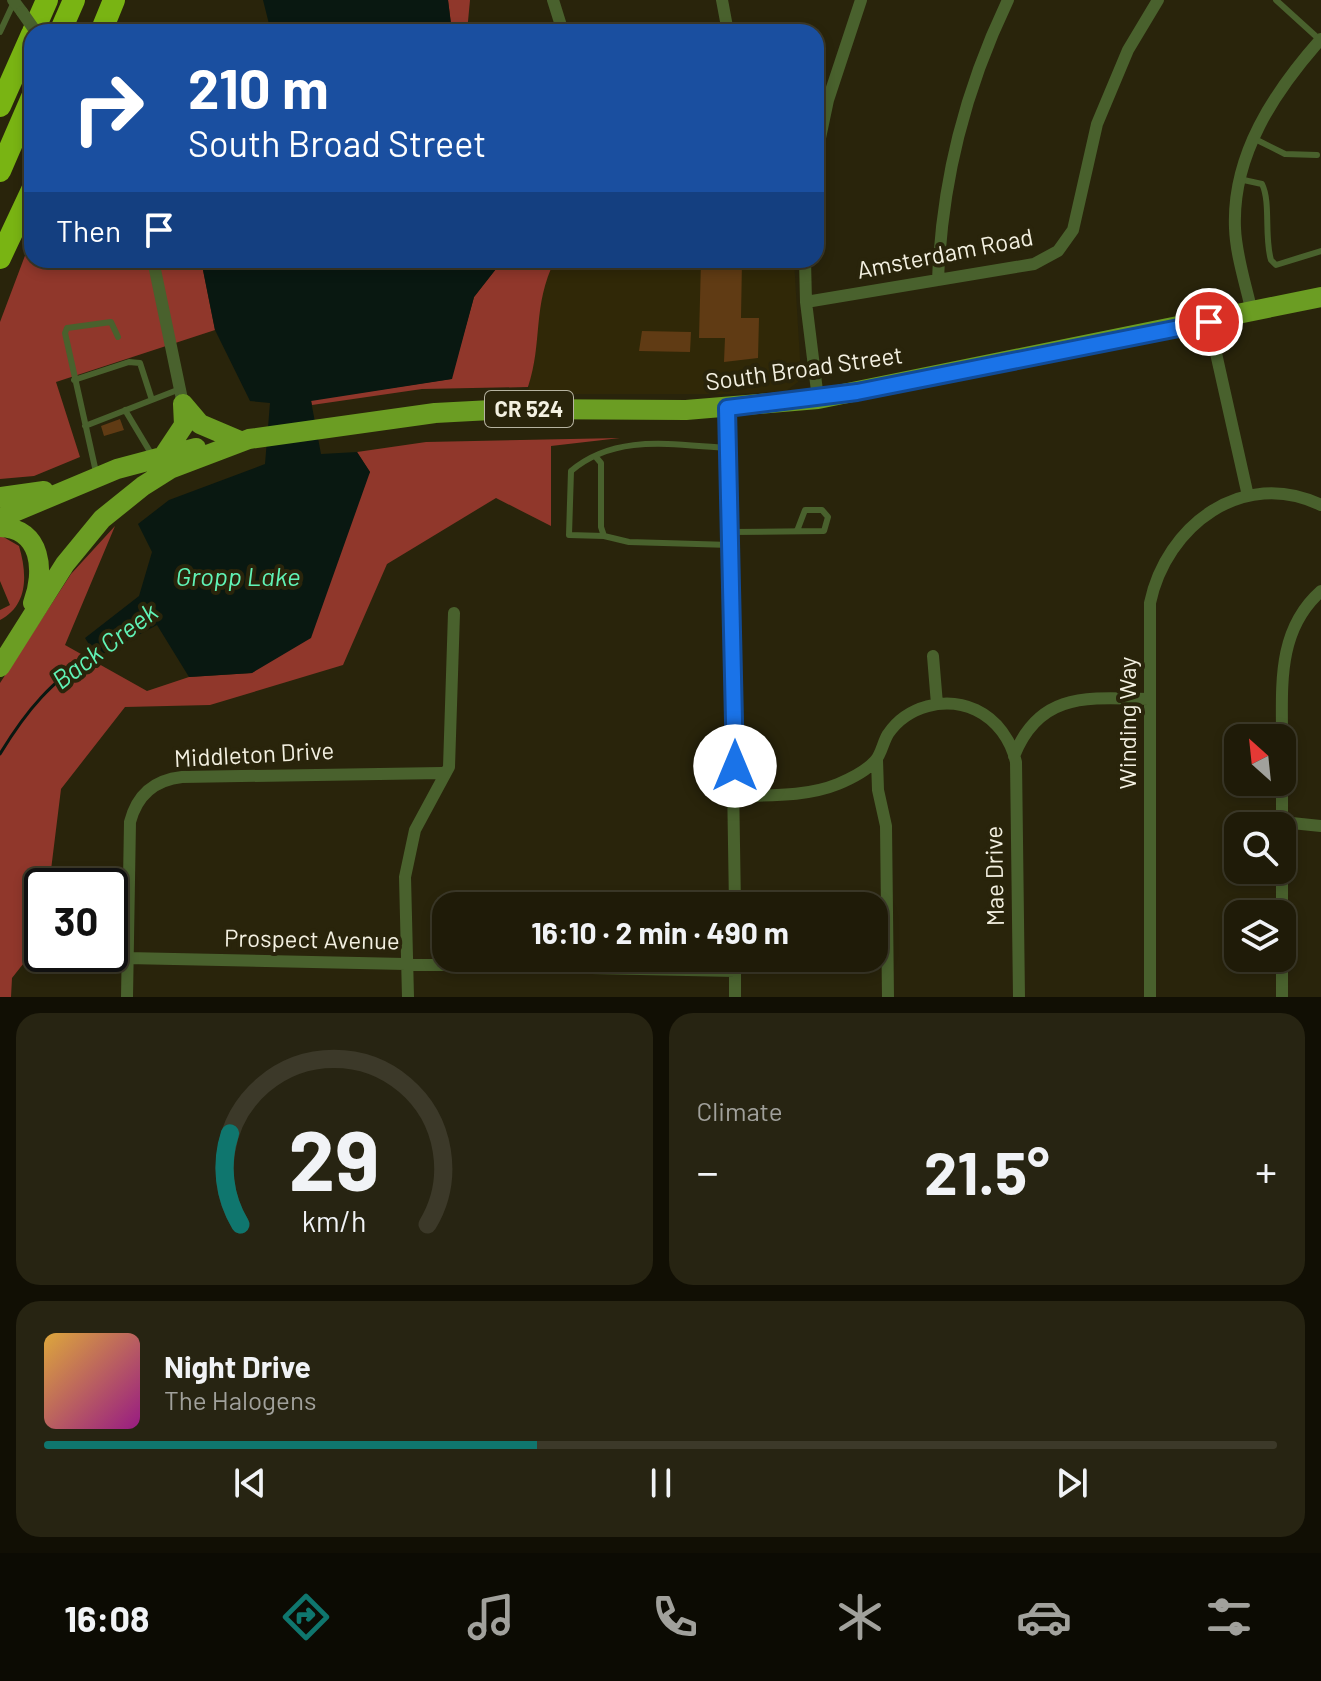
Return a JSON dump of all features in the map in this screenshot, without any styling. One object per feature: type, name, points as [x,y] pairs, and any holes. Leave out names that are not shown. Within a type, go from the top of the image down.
[{"type":"highway","points":[[38,24],[47,0]]},
{"type":"highway","points":[[64,24],[74,0]]},
{"type":"highway","points":[[104,24],[114,0]]},
{"type":"highway","points":[[0,106],[24,54]]},
{"type":"highway","points":[[0,171],[24,116]]},
{"type":"highway","points":[[0,258],[24,207]]},
{"type":"main road","name":"South Broad Street","points":[[0,518],[117,469],[159,456],[331,425],[435,413],[511,409],[727,408],[818,399],[1321,297]]},
{"type":"main road","points":[[182,397],[200,424],[244,440]]},
{"type":"main road","points":[[159,456],[184,425],[182,397]]},
{"type":"main road","name":"South Broad Street","points":[[0,667],[81,542],[122,502],[170,469],[244,440]]},
{"type":"main road","points":[[0,497],[32,494],[117,469]]},
{"type":"main road","points":[[0,527],[23,533],[36,548],[39,562],[38,591],[19,637]]},
{"type":"street","points":[[553,0],[560,24]]},
{"type":"street","points":[[722,0],[726,24]]},
{"type":"street","points":[[824,94],[861,0]]},
{"type":"street","points":[[938,280],[944,198],[958,132],[976,73],[1008,0]]},
{"type":"street","name":"Amsterdam Road","points":[[806,302],[1034,264],[1058,251],[1067,241],[1077,216],[1097,124],[1113,82],[1158,0]]},
{"type":"street","points":[[16,5],[28,24]]},
{"type":"street","points":[[1252,313],[1235,229],[1239,179],[1253,138],[1285,85],[1321,40]]},
{"type":"street","points":[[155,268],[182,397]]},
{"type":"street","points":[[805,268],[806,302],[818,399]]},
{"type":"street","points":[[1209,322],[1248,496]]},
{"type":"street","points":[[727,408],[735,892]]},
{"type":"street","name":"Winding Way","points":[[1150,997],[1150,603],[1161,565],[1194,523],[1222,504],[1248,496],[1283,493],[1321,505]]},
{"type":"street","points":[[1282,724],[1282,667],[1286,647],[1302,613],[1321,591]]},
{"type":"street","points":[[408,997],[405,877],[415,830],[442,773],[449,767],[454,613]]},
{"type":"street","points":[[933,656],[937,704]]},
{"type":"street","points":[[1014,756],[1028,729],[1045,713],[1064,703],[1082,698],[1149,699]]},
{"type":"street","points":[[888,997],[886,826],[878,790],[877,760],[889,733],[899,722],[923,707],[937,704],[964,706],[978,711],[1000,729],[1014,756]]},
{"type":"street","name":"Mae Drive","points":[[1014,756],[1019,997]]},
{"type":"street","points":[[735,796],[802,794],[823,789],[858,774],[877,760]]},
{"type":"street","name":"Middleton Drive","points":[[128,913],[130,822],[137,801],[158,783],[182,777],[442,773]]},
{"type":"street","points":[[1296,825],[1321,826]]},
{"type":"street","name":"Prospect Avenue","points":[[128,958],[432,963]]},
{"type":"street","name":"Middleton Drive","points":[[127,972],[127,997]]},
{"type":"street","points":[[735,972],[735,997]]},
{"type":"street","points":[[1282,972],[1282,997]]},
{"type":"lane","points":[[1276,0],[1321,40]]},
{"type":"lane","points":[[0,32],[16,5]]},
{"type":"lane","points":[[1253,138],[1285,154],[1317,155]]},
{"type":"lane","points":[[1239,179],[1262,184],[1266,193],[1264,216],[1271,260],[1276,265],[1321,251]]},
{"type":"lane","points":[[97,475],[65,333],[67,328],[111,322],[118,337]]},
{"type":"lane","points":[[74,380],[129,362],[140,363],[152,400]]},
{"type":"lane","points":[[85,426],[152,400],[182,397]]},
{"type":"lane","points":[[125,410],[159,456]]},
{"type":"lane","points":[[728,448],[630,443],[595,456],[571,471],[569,535],[604,536],[629,542],[731,538],[824,531],[828,517],[822,510],[805,510],[797,531]]},
{"type":"lane","points":[[595,456],[601,463],[601,527],[604,536]]},
{"type":"shaded area","points":[[448,0],[470,0],[468,24],[451,24]]},
{"type":"shaded area","points":[[24,258],[24,268],[203,268],[215,330],[56,382],[80,457],[34,476],[0,479],[0,322]]},
{"type":"shaded area","points":[[497,268],[552,268],[543,293],[533,371],[528,387],[422,389],[312,405],[311,400],[451,379],[474,297]]},
{"type":"shaded area","points":[[551,268],[794,268],[801,375],[798,382],[786,391],[738,394],[528,394],[542,287]]},
{"type":"shaded area","points":[[620,438],[551,446],[551,526],[496,498],[387,564],[343,665],[210,705],[125,707],[61,789],[51,868],[24,868],[24,963],[12,978],[11,997],[0,997],[0,683],[71,574],[115,526],[65,645],[147,691],[189,677],[252,673],[370,472],[357,452],[426,442]]},
{"type":"shaded area","points":[[0,535],[19,546],[24,577],[21,597],[16,606],[0,620],[0,610],[10,605],[0,581]]},
{"type":"water","points":[[263,0],[448,0],[451,24],[269,24]]},
{"type":"water","name":"Gropp Lake","points":[[203,268],[497,268],[474,297],[452,379],[311,401],[321,454],[357,452],[370,472],[311,638],[252,673],[189,677],[157,625],[97,657],[85,638],[139,596],[152,552],[138,524],[169,500],[265,464],[270,403],[250,401],[215,330]]},
{"type":"building","points":[[701,268],[742,268],[741,318],[759,318],[758,358],[724,362],[725,338],[699,338]]},
{"type":"building","points":[[642,331],[691,332],[690,352],[639,351]]},
{"type":"building","points":[[120,419],[124,430],[104,436],[101,426]]},
{"type":"waterway","name":"Back Creek","points":[[0,754],[41,697],[94,651]]},
{"type":"route","points":[[735,766],[727,408],[818,399],[1209,322]]}]
